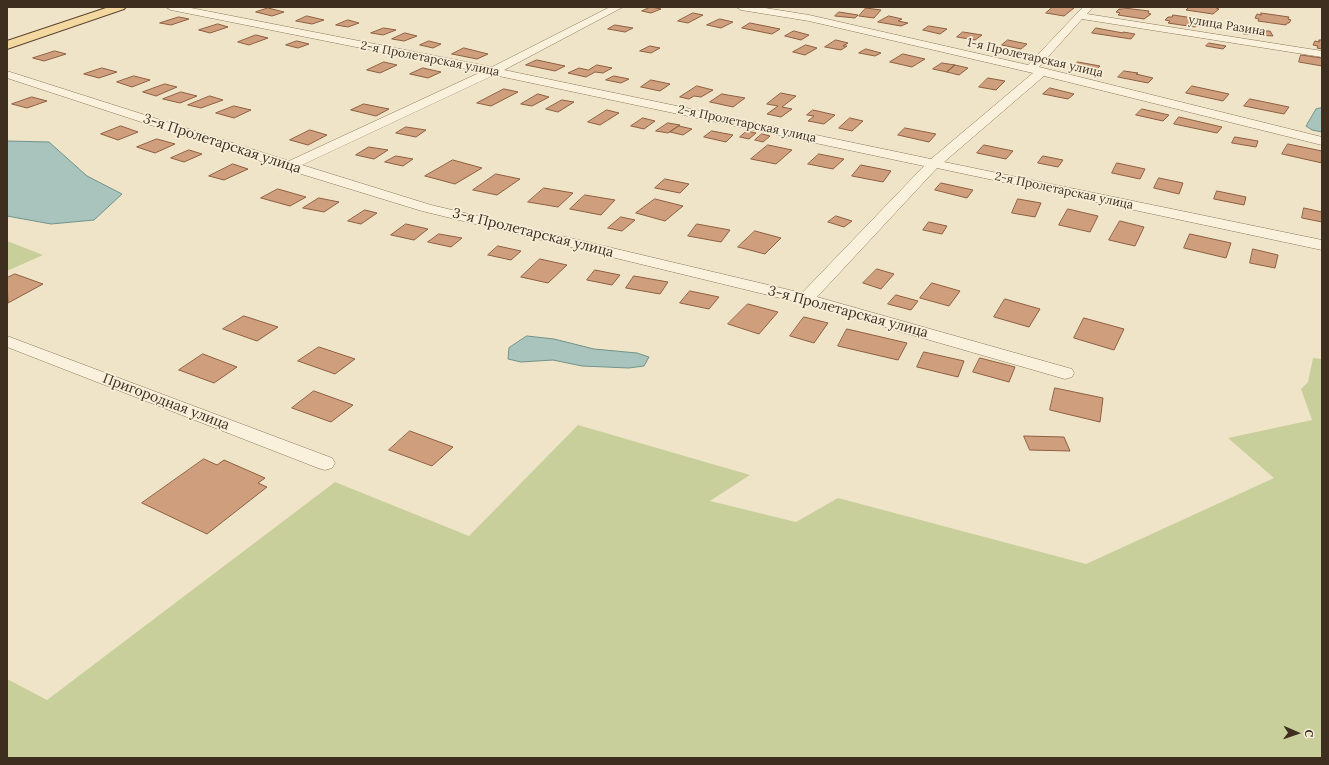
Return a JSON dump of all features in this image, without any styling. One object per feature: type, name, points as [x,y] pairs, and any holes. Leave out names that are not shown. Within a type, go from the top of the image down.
[{"type":"main road","points":[[7,40],[107,7]]},
{"type":"main road","points":[[7,45],[120,7]]},
{"type":"street","name":"2-я Пролетарская улица","points":[[171,7],[494,71],[1322,245]]},
{"type":"street","points":[[290,166],[494,71],[618,7]]},
{"type":"street","name":"1-я Пролетарская улица","points":[[741,7],[812,15],[1322,141]]},
{"type":"street","points":[[806,299],[934,163],[1036,71],[1088,7]]},
{"type":"street","name":"улица Разина","points":[[1080,16],[1322,54]]},
{"type":"street","name":"3-я Пролетарская улица","points":[[7,74],[290,166],[427,208],[806,299],[1065,373]]},
{"type":"street","name":"Пригородная улица","points":[[7,341],[325,463]]},
{"type":"green space","points":[[7,241],[43,255],[7,271]]},
{"type":"green space","points":[[1313,358],[1322,359],[1322,758],[7,758],[7,679],[47,700],[335,482],[469,536],[578,425],[750,475],[710,501],[796,522],[838,498],[1086,564],[1274,478],[1228,438],[1312,420],[1301,389],[1308,382]]},
{"type":"water","points":[[1322,108],[1322,132],[1312,130],[1306,126],[1316,109]]},
{"type":"water","points":[[7,141],[49,142],[87,176],[122,194],[94,220],[51,224],[7,216]]},
{"type":"water","points":[[527,336],[554,339],[594,349],[637,353],[649,357],[644,366],[629,368],[582,366],[553,360],[521,362],[508,359],[509,348]]},
{"type":"building","points":[[651,7],[661,9],[651,13],[642,11]]},
{"type":"building","points":[[1053,7],[1074,8],[1064,16],[1046,13]]},
{"type":"building","points":[[1184,7],[1217,7],[1216,8],[1219,9],[1213,14],[1186,10],[1188,8]]},
{"type":"building","points":[[268,8],[284,12],[272,16],[256,12]]},
{"type":"building","points":[[866,8],[881,10],[874,18],[859,16]]},
{"type":"building","points":[[1124,8],[1149,11],[1148,13],[1151,14],[1144,19],[1118,15],[1120,13],[1116,12],[1119,9]]},
{"type":"building","points":[[839,12],[858,15],[855,18],[835,16]]},
{"type":"building","points":[[693,13],[703,15],[688,23],[678,21]]},
{"type":"building","points":[[1261,13],[1289,17],[1288,19],[1291,20],[1286,25],[1258,21],[1259,19],[1255,18],[1257,14],[1261,15]]},
{"type":"building","points":[[1173,15],[1200,19],[1199,21],[1201,22],[1195,27],[1168,23],[1170,21],[1165,20]]},
{"type":"building","points":[[307,16],[324,20],[312,24],[296,21]]},
{"type":"building","points":[[889,16],[902,19],[898,21],[908,23],[901,26],[878,22]]},
{"type":"building","points":[[179,17],[189,19],[171,25],[160,23]]},
{"type":"building","points":[[720,19],[733,22],[721,28],[707,25]]},
{"type":"building","points":[[348,20],[359,23],[348,27],[336,25]]},
{"type":"building","points":[[750,23],[780,29],[772,34],[742,28]]},
{"type":"building","points":[[218,24],[228,27],[210,33],[199,30]]},
{"type":"building","points":[[615,25],[633,28],[625,32],[608,29]]},
{"type":"building","points":[[929,26],[947,29],[940,34],[923,30]]},
{"type":"building","points":[[1241,27],[1265,29],[1266,31],[1270,31],[1273,36],[1244,34]]},
{"type":"building","points":[[384,28],[396,30],[383,35],[371,33]]},
{"type":"building","points":[[1096,28],[1135,34],[1131,39],[1092,33]]},
{"type":"building","points":[[794,31],[809,35],[801,40],[785,36]]},
{"type":"building","points":[[963,32],[982,35],[975,40],[957,37]]},
{"type":"building","points":[[405,33],[417,36],[404,41],[392,39]]},
{"type":"building","points":[[256,35],[268,38],[249,45],[238,42]]},
{"type":"building","points":[[836,40],[848,43],[843,46],[847,46],[841,50],[825,47]]},
{"type":"building","points":[[1008,40],[1027,44],[1021,49],[1002,45]]},
{"type":"building","points":[[1319,40],[1322,40],[1322,49],[1313,45],[1315,41],[1319,42]]},
{"type":"building","points":[[297,41],[309,44],[298,48],[286,45]]},
{"type":"building","points":[[429,41],[441,44],[433,48],[420,45]]},
{"type":"building","points":[[1209,43],[1226,46],[1223,49],[1206,46]]},
{"type":"building","points":[[806,45],[817,48],[805,55],[793,52]]},
{"type":"building","points":[[650,46],[660,48],[651,53],[640,51]]},
{"type":"building","points":[[464,48],[488,54],[477,59],[452,54]]},
{"type":"building","points":[[866,49],[881,53],[875,56],[859,53]]},
{"type":"building","points":[[55,51],[66,54],[44,61],[33,58]]},
{"type":"building","points":[[903,54],[925,59],[912,67],[890,62]]},
{"type":"building","points":[[1301,55],[1322,58],[1322,66],[1299,62]]},
{"type":"building","points":[[537,60],[565,66],[555,71],[526,65]]},
{"type":"building","points":[[384,62],[397,65],[380,73],[367,70]]},
{"type":"building","points":[[1078,62],[1100,66],[1095,71],[1072,67]]},
{"type":"building","points":[[942,63],[955,65],[947,72],[933,69]]},
{"type":"building","points":[[597,65],[612,68],[603,73],[595,72],[586,77],[568,73],[579,68],[588,70]]},
{"type":"building","points":[[955,65],[968,68],[959,75],[947,72]]},
{"type":"building","points":[[102,68],[117,72],[99,78],[84,74]]},
{"type":"building","points":[[423,68],[441,72],[428,78],[410,74]]},
{"type":"building","points":[[1124,71],[1138,73],[1136,74],[1153,78],[1148,83],[1118,77]]},
{"type":"building","points":[[134,76],[150,80],[132,87],[117,82]]},
{"type":"building","points":[[614,76],[629,79],[621,83],[606,80]]},
{"type":"building","points":[[988,78],[1005,81],[996,90],[979,87]]},
{"type":"building","points":[[651,80],[670,84],[660,91],[641,87]]},
{"type":"building","points":[[165,84],[177,87],[156,96],[143,92]]},
{"type":"building","points":[[697,86],[713,90],[701,97],[694,96],[689,99],[680,97]]},
{"type":"building","points":[[1192,86],[1229,94],[1223,101],[1186,93]]},
{"type":"building","points":[[1050,88],[1074,94],[1068,99],[1043,94]]},
{"type":"building","points":[[504,89],[518,92],[491,106],[477,103]]},
{"type":"building","points":[[181,92],[197,96],[180,103],[163,99]]},
{"type":"building","points":[[781,93],[796,96],[782,107],[792,109],[781,117],[767,114],[778,106],[767,104]]},
{"type":"building","points":[[538,94],[549,97],[532,106],[521,104]]},
{"type":"building","points":[[722,94],[745,98],[733,107],[710,102]]},
{"type":"building","points":[[210,96],[223,100],[201,108],[188,105]]},
{"type":"building","points":[[32,97],[47,101],[27,108],[12,104]]},
{"type":"building","points":[[1250,99],[1289,107],[1284,114],[1244,106]]},
{"type":"building","points":[[562,100],[574,102],[558,112],[546,109]]},
{"type":"building","points":[[364,104],[389,109],[376,116],[351,110]]},
{"type":"building","points":[[234,106],[251,110],[234,118],[216,113]]},
{"type":"building","points":[[1142,109],[1169,115],[1163,121],[1136,115]]},
{"type":"building","points":[[607,110],[619,113],[600,125],[588,122]]},
{"type":"building","points":[[813,110],[835,115],[824,124],[808,121],[814,116],[807,115]]},
{"type":"building","points":[[1179,117],[1222,127],[1217,133],[1174,124]]},
{"type":"building","points":[[643,118],[655,121],[644,129],[631,126]]},
{"type":"building","points":[[850,118],[863,121],[852,131],[839,128]]},
{"type":"building","points":[[668,123],[680,125],[668,133],[656,131]]},
{"type":"building","points":[[121,126],[138,132],[118,140],[101,134]]},
{"type":"building","points":[[679,126],[692,129],[683,135],[670,132]]},
{"type":"building","points":[[406,127],[426,130],[416,137],[396,133]]},
{"type":"building","points":[[905,128],[936,134],[929,142],[898,135]]},
{"type":"building","points":[[310,130],[327,135],[308,145],[290,140]]},
{"type":"building","points":[[712,131],[733,135],[726,142],[704,137]]},
{"type":"building","points":[[747,131],[756,133],[749,139],[740,137]]},
{"type":"building","points":[[762,134],[770,136],[763,142],[755,140]]},
{"type":"building","points":[[1235,137],[1258,141],[1256,147],[1232,143]]},
{"type":"building","points":[[157,139],[175,144],[155,153],[137,147]]},
{"type":"building","points":[[1288,144],[1322,151],[1322,163],[1282,154]]},
{"type":"building","points":[[768,145],[792,150],[776,164],[751,159]]},
{"type":"building","points":[[984,145],[1013,151],[1006,159],[977,153]]},
{"type":"building","points":[[369,147],[388,150],[374,159],[356,155]]},
{"type":"building","points":[[189,150],[202,154],[184,162],[171,158]]},
{"type":"building","points":[[819,154],[844,159],[833,169],[808,164]]},
{"type":"building","points":[[396,156],[413,159],[403,166],[385,162]]},
{"type":"building","points":[[1043,156],[1063,160],[1058,167],[1038,163]]},
{"type":"building","points":[[453,160],[482,168],[455,184],[425,176]]},
{"type":"building","points":[[1117,163],[1145,169],[1140,179],[1112,173]]},
{"type":"building","points":[[233,164],[248,169],[224,180],[209,176]]},
{"type":"building","points":[[861,165],[891,171],[883,182],[852,176]]},
{"type":"building","points":[[496,174],[520,179],[497,195],[473,190]]},
{"type":"building","points":[[1159,178],[1183,183],[1179,194],[1154,188]]},
{"type":"building","points":[[665,179],[689,184],[680,193],[655,188]]},
{"type":"building","points":[[941,183],[973,190],[967,198],[935,190]]},
{"type":"building","points":[[544,188],[573,193],[558,207],[528,202]]},
{"type":"building","points":[[278,189],[306,197],[290,206],[261,198]]},
{"type":"building","points":[[1217,191],[1246,197],[1244,205],[1214,199]]},
{"type":"building","points":[[585,195],[615,200],[601,215],[570,209]]},
{"type":"building","points":[[319,198],[339,202],[324,212],[303,208]]},
{"type":"building","points":[[655,199],[683,206],[665,221],[636,213]]},
{"type":"building","points":[[1018,199],[1041,203],[1035,217],[1012,213]]},
{"type":"building","points":[[1304,208],[1322,212],[1322,222],[1302,218]]},
{"type":"building","points":[[1068,209],[1098,216],[1090,232],[1059,225]]},
{"type":"building","points":[[365,210],[377,213],[361,224],[348,221]]},
{"type":"building","points":[[836,216],[852,221],[844,227],[828,222]]},
{"type":"building","points":[[621,217],[635,220],[622,231],[608,228]]},
{"type":"building","points":[[1120,221],[1144,227],[1135,246],[1109,240]]},
{"type":"building","points":[[929,222],[947,226],[942,234],[923,230]]},
{"type":"building","points":[[406,224],[428,229],[414,240],[391,235]]},
{"type":"building","points":[[697,224],[730,230],[721,242],[688,236]]},
{"type":"building","points":[[755,231],[781,238],[765,254],[738,247]]},
{"type":"building","points":[[439,234],[462,238],[451,247],[428,242]]},
{"type":"building","points":[[1190,234],[1231,243],[1226,258],[1184,248]]},
{"type":"building","points":[[498,246],[521,251],[511,260],[488,255]]},
{"type":"building","points":[[1253,249],[1278,255],[1275,268],[1250,263]]},
{"type":"building","points":[[540,259],[567,265],[548,283],[521,277]]},
{"type":"building","points":[[877,269],[894,274],[881,289],[863,283]]},
{"type":"building","points":[[595,270],[620,275],[612,285],[587,280]]},
{"type":"building","points":[[15,274],[43,284],[8,303],[7,278]]},
{"type":"building","points":[[634,276],[668,282],[660,294],[626,288]]},
{"type":"building","points":[[932,283],[960,291],[949,306],[920,298]]},
{"type":"building","points":[[690,291],[719,297],[709,309],[680,303]]},
{"type":"building","points":[[896,295],[918,301],[911,310],[888,304]]},
{"type":"building","points":[[1005,299],[1040,309],[1029,327],[994,317]]},
{"type":"building","points":[[748,304],[778,312],[759,334],[728,324]]},
{"type":"building","points":[[244,316],[278,327],[257,341],[223,329]]},
{"type":"building","points":[[804,317],[828,323],[814,343],[790,336]]},
{"type":"building","points":[[1084,318],[1124,329],[1114,350],[1074,338]]},
{"type":"building","points":[[847,329],[907,343],[898,360],[838,346]]},
{"type":"building","points":[[319,347],[355,359],[335,374],[298,361]]},
{"type":"building","points":[[924,352],[964,361],[958,377],[917,367]]},
{"type":"building","points":[[203,354],[237,367],[214,383],[179,370]]},
{"type":"building","points":[[980,358],[1015,367],[1009,382],[973,372]]},
{"type":"building","points":[[1055,388],[1103,398],[1100,422],[1050,410]]},
{"type":"building","points":[[314,391],[353,405],[331,422],[292,408]]},
{"type":"building","points":[[410,431],[453,447],[432,466],[389,450]]},
{"type":"building","points":[[1024,436],[1064,437],[1070,451],[1030,450]]},
{"type":"building","points":[[204,459],[217,465],[224,460],[265,478],[258,483],[267,487],[207,534],[142,503]]}]
